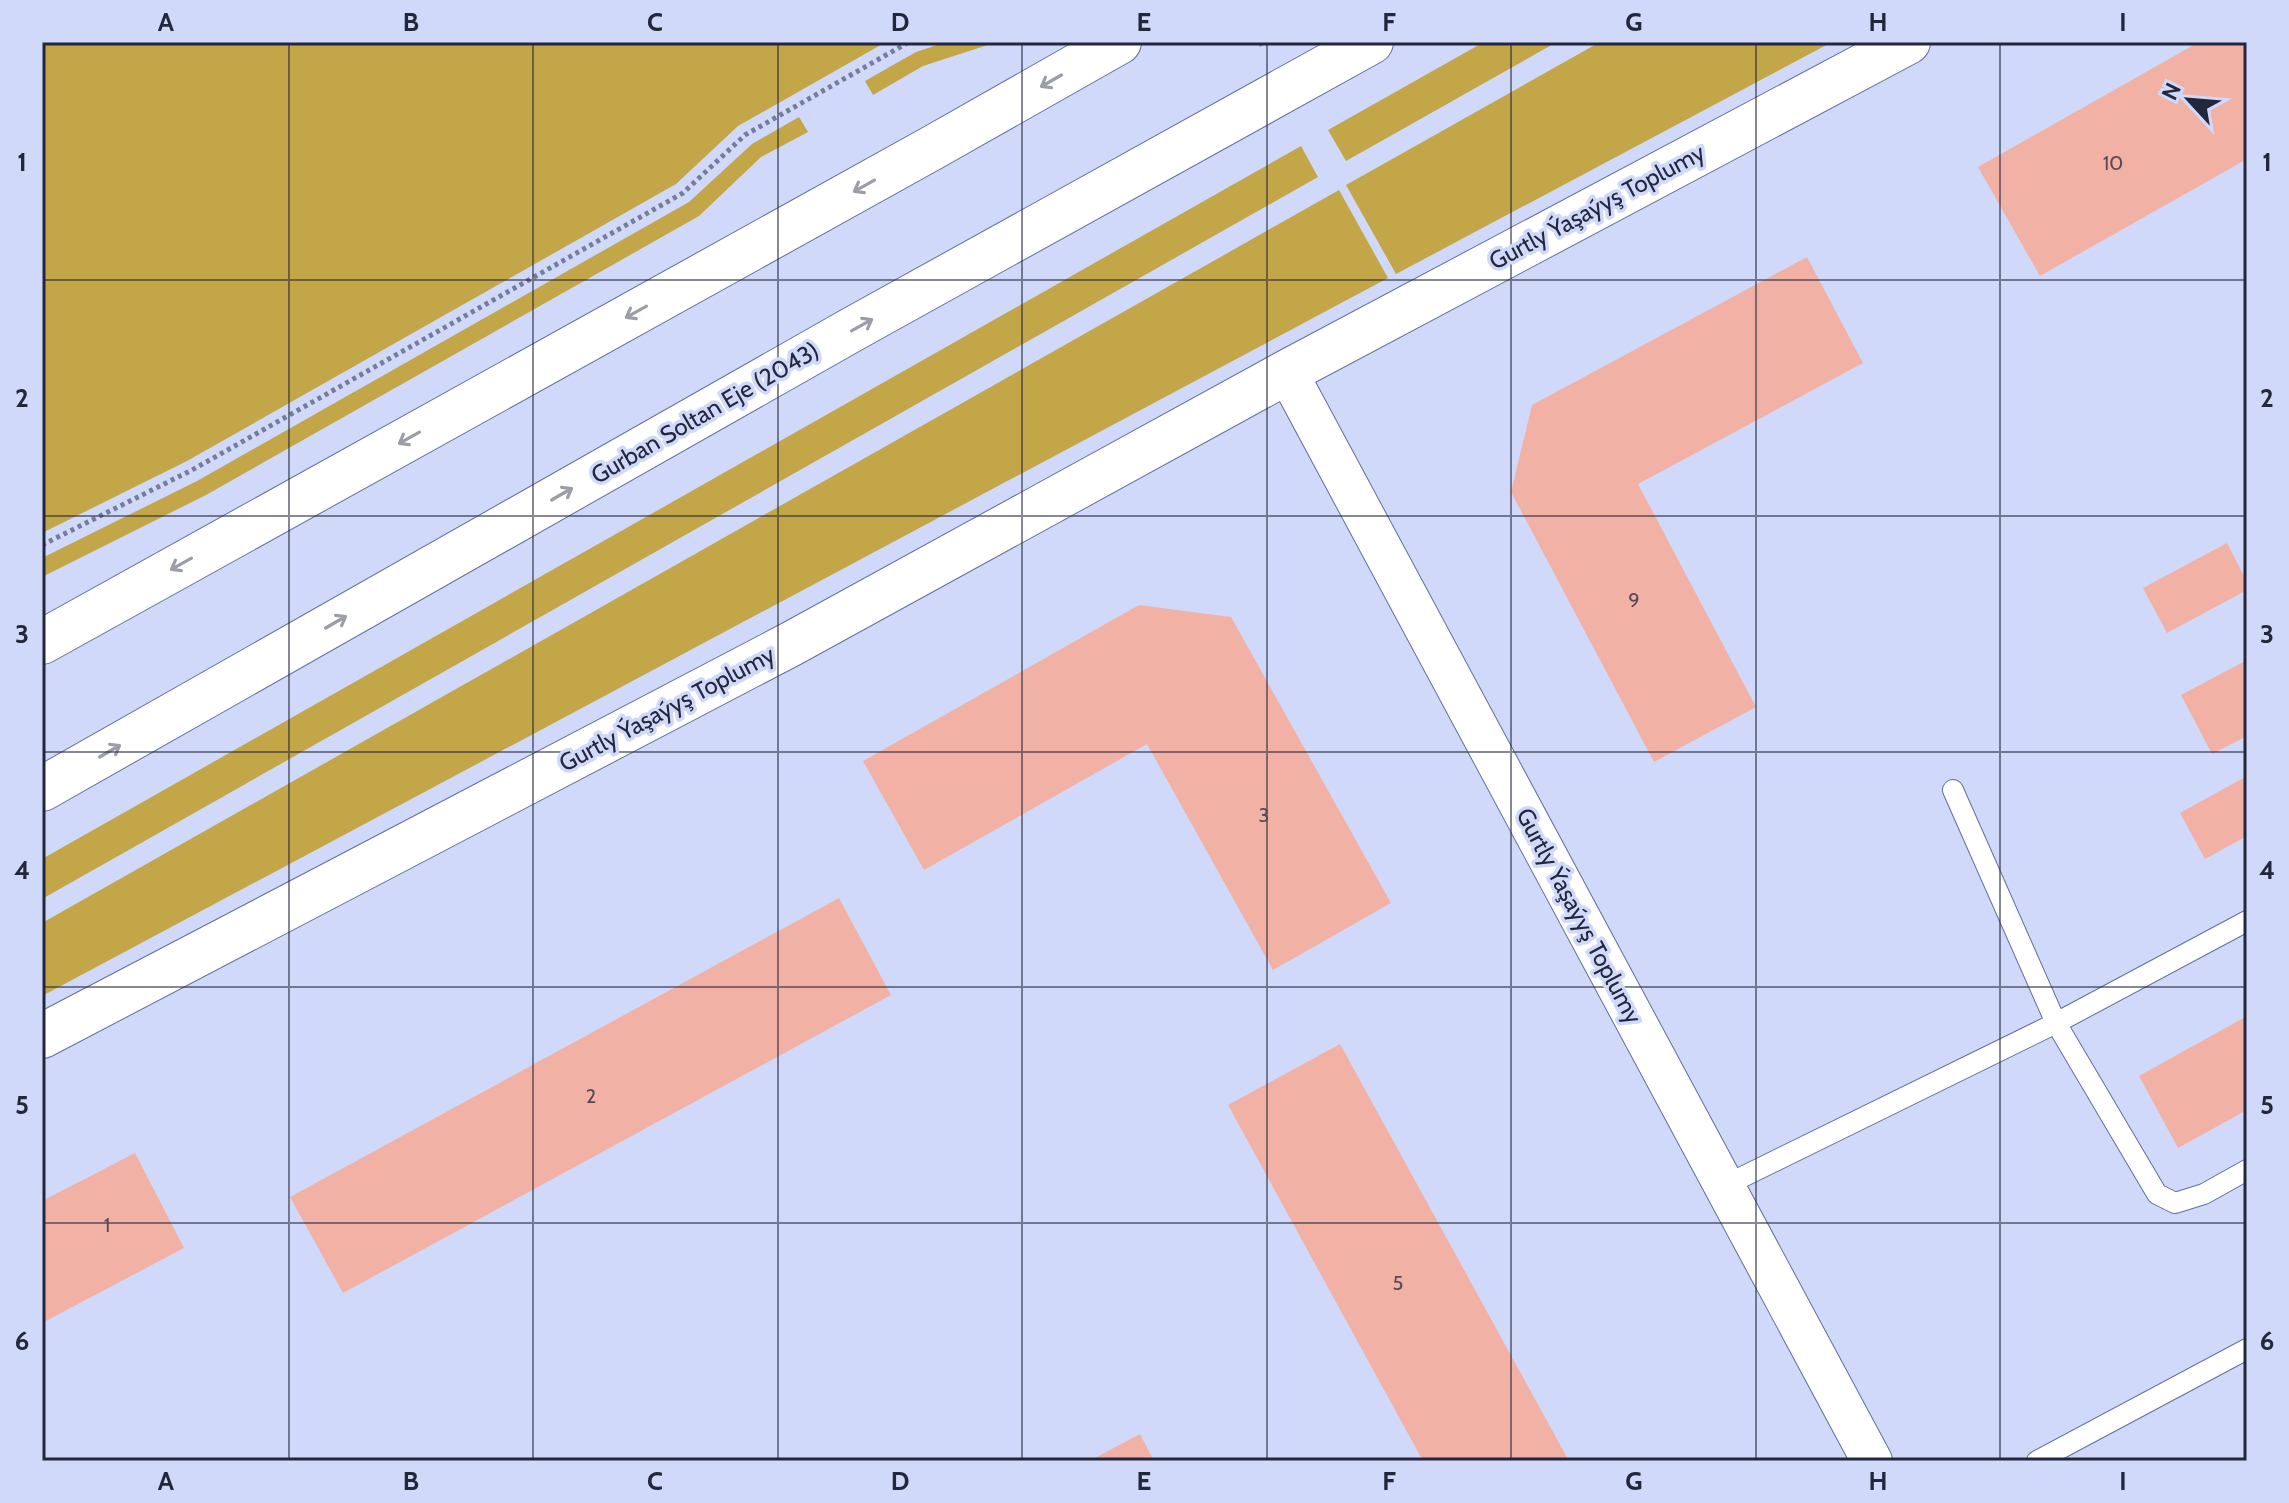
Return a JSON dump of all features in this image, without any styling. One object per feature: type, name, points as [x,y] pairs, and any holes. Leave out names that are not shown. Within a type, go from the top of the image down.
[{"type":"main road","points":[[42,642],[1119,42]]},
{"type":"main road","name":"Gurban Soltan Eje (2043)","points":[[42,789],[853,329],[1371,42]]},
{"type":"main road","name":"Gurtly Ýaşaýyş Toplumy","points":[[42,1036],[791,644],[1287,372],[1908,42]]},
{"type":"main road","points":[[42,630],[98,611]]},
{"type":"street","name":"Gurtly Ýaşaýyş Toplumy","points":[[1287,372],[1872,1461]]},
{"type":"lane","points":[[1953,790],[2056,1023],[2157,1194],[2175,1203],[2204,1194],[2247,1170]]},
{"type":"lane","points":[[1724,1186],[2056,1023],[2247,921]]},
{"type":"lane","points":[[2037,1461],[2247,1349]]},
{"type":"path","points":[[42,545],[192,470],[683,193],[745,135],[909,42]]},
{"type":"shaded area","points":[[42,42],[886,42],[738,126],[676,184],[187,461],[42,533]]},
{"type":"shaded area","points":[[946,42],[997,42],[923,66],[873,95],[865,81],[916,52]]},
{"type":"shaded area","points":[[1484,42],[1557,42],[1346,161],[1328,130]]},
{"type":"shaded area","points":[[1600,42],[1832,42],[1396,274],[1346,185]]},
{"type":"shaded area","points":[[799,117],[808,132],[761,157],[699,216],[206,495],[42,577],[42,558],[197,481],[689,202],[752,144]]},
{"type":"shaded area","points":[[1301,146],[1318,177],[42,899],[42,859]]},
{"type":"shaded area","points":[[1339,190],[1388,278],[42,996],[42,923]]},
{"type":"building","points":[[2199,42],[2247,42],[2247,159],[2040,276],[1978,167]]},
{"type":"building","points":[[1807,257],[1863,363],[1638,484],[1756,707],[1654,762],[1511,492],[1532,405]]},
{"type":"building","points":[[2227,543],[2247,582],[2247,590],[2167,633],[2143,588]]},
{"type":"building","points":[[1139,605],[1231,617],[1391,903],[1273,970],[1147,744],[924,870],[863,761]]},
{"type":"building","points":[[2247,660],[2247,736],[2212,754],[2181,695]]},
{"type":"building","points":[[2247,776],[2247,836],[2205,859],[2180,813]]},
{"type":"building","points":[[839,898],[891,995],[343,1293],[290,1197]]},
{"type":"building","points":[[2247,1016],[2247,1110],[2178,1148],[2139,1076]]},
{"type":"building","points":[[1340,1044],[1569,1461],[1423,1461],[1228,1105]]},
{"type":"building","points":[[135,1153],[184,1248],[42,1323],[42,1201]]},
{"type":"building","points":[[1140,1434],[1154,1461],[1089,1461]]}]
